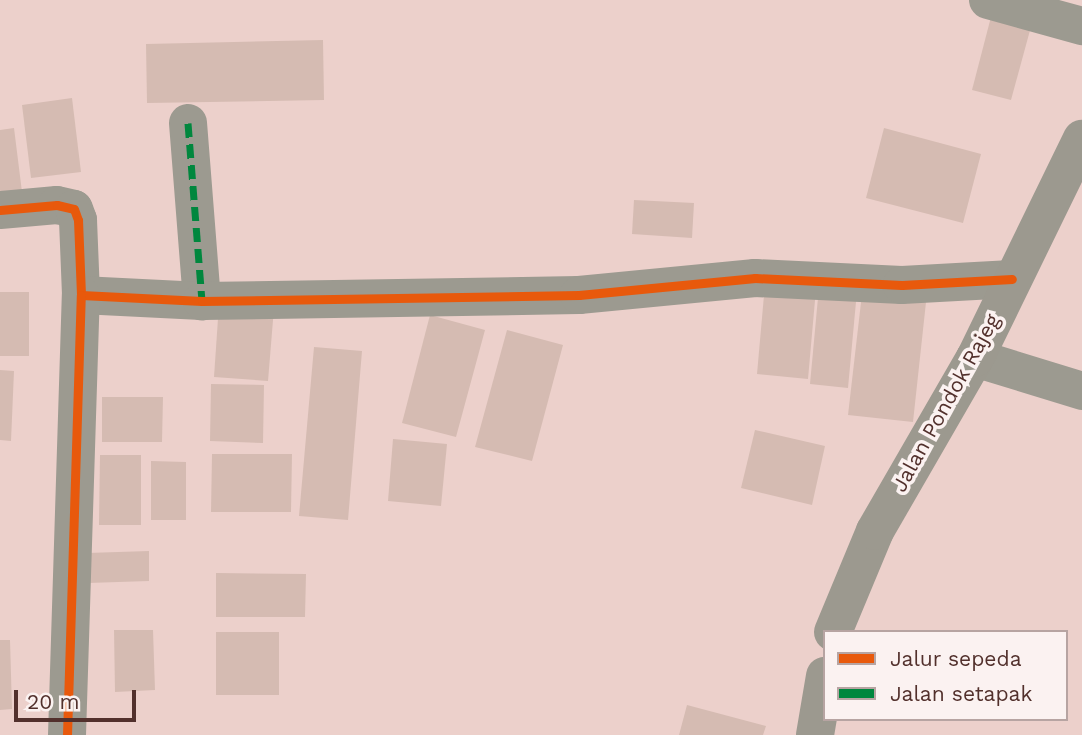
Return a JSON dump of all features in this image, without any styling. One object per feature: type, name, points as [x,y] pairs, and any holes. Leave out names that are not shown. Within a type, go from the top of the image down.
[{"type":"main road","name":"Jalan Pondok Rajeg","points":[[834,630],[875,531],[975,358],[1082,139]]},
{"type":"main road","points":[[815,735],[823,688]]},
{"type":"street","points":[[988,0],[1082,26]]},
{"type":"street","points":[[188,123],[202,301]]},
{"type":"street","points":[[0,210],[57,205],[74,209],[78,220],[80,296],[66,735]]},
{"type":"street","points":[[80,296],[202,301],[579,295],[755,278],[902,285],[1012,279]]},
{"type":"street","points":[[975,358],[1082,391]]},
{"type":"building","points":[[992,13],[1032,23],[1011,100],[972,90]]},
{"type":"building","points":[[323,40],[324,100],[147,103],[146,44]]},
{"type":"building","points":[[72,98],[81,172],[31,178],[22,105]]},
{"type":"building","points":[[14,128],[23,200],[0,203],[0,130]]},
{"type":"building","points":[[884,128],[981,154],[963,223],[866,198]]},
{"type":"building","points":[[634,200],[694,203],[692,238],[632,234]]},
{"type":"building","points":[[765,284],[816,289],[808,379],[757,374]]},
{"type":"building","points":[[863,285],[927,293],[913,422],[848,415]]},
{"type":"building","points":[[819,287],[857,291],[848,388],[810,384]]},
{"type":"building","points":[[0,292],[29,292],[29,356],[0,356]]},
{"type":"building","points":[[219,304],[274,308],[268,381],[214,377]]},
{"type":"building","points":[[430,315],[485,330],[456,437],[402,423]]},
{"type":"building","points":[[507,330],[563,345],[532,461],[475,447]]},
{"type":"building","points":[[314,347],[362,351],[348,520],[299,516]]},
{"type":"building","points":[[0,370],[14,371],[11,441],[0,440]]},
{"type":"building","points":[[211,384],[264,385],[263,443],[210,441]]},
{"type":"building","points":[[102,397],[163,397],[162,442],[102,442]]},
{"type":"building","points":[[755,430],[825,446],[812,505],[741,488]]},
{"type":"building","points":[[393,439],[447,444],[441,506],[388,501]]},
{"type":"building","points":[[212,454],[292,454],[291,512],[211,512]]},
{"type":"building","points":[[100,455],[141,455],[141,525],[99,525]]},
{"type":"building","points":[[151,461],[186,462],[186,520],[151,520]]},
{"type":"building","points":[[149,551],[149,581],[88,583],[87,553]]},
{"type":"building","points":[[216,573],[306,574],[305,617],[216,617]]},
{"type":"building","points":[[114,630],[153,630],[155,690],[115,692]]},
{"type":"building","points":[[216,632],[279,632],[279,695],[216,695]]},
{"type":"building","points":[[0,640],[10,640],[12,709],[0,710]]},
{"type":"building","points":[[687,705],[766,726],[763,735],[679,735]]},
{"type":"marked path","points":[[188,123],[202,301]]},
{"type":"cycle path","points":[[0,210],[57,205],[74,209],[78,220],[81,295],[202,301],[579,295],[755,278],[902,285],[1012,279]]},
{"type":"cycle path","points":[[67,735],[81,295]]}]
